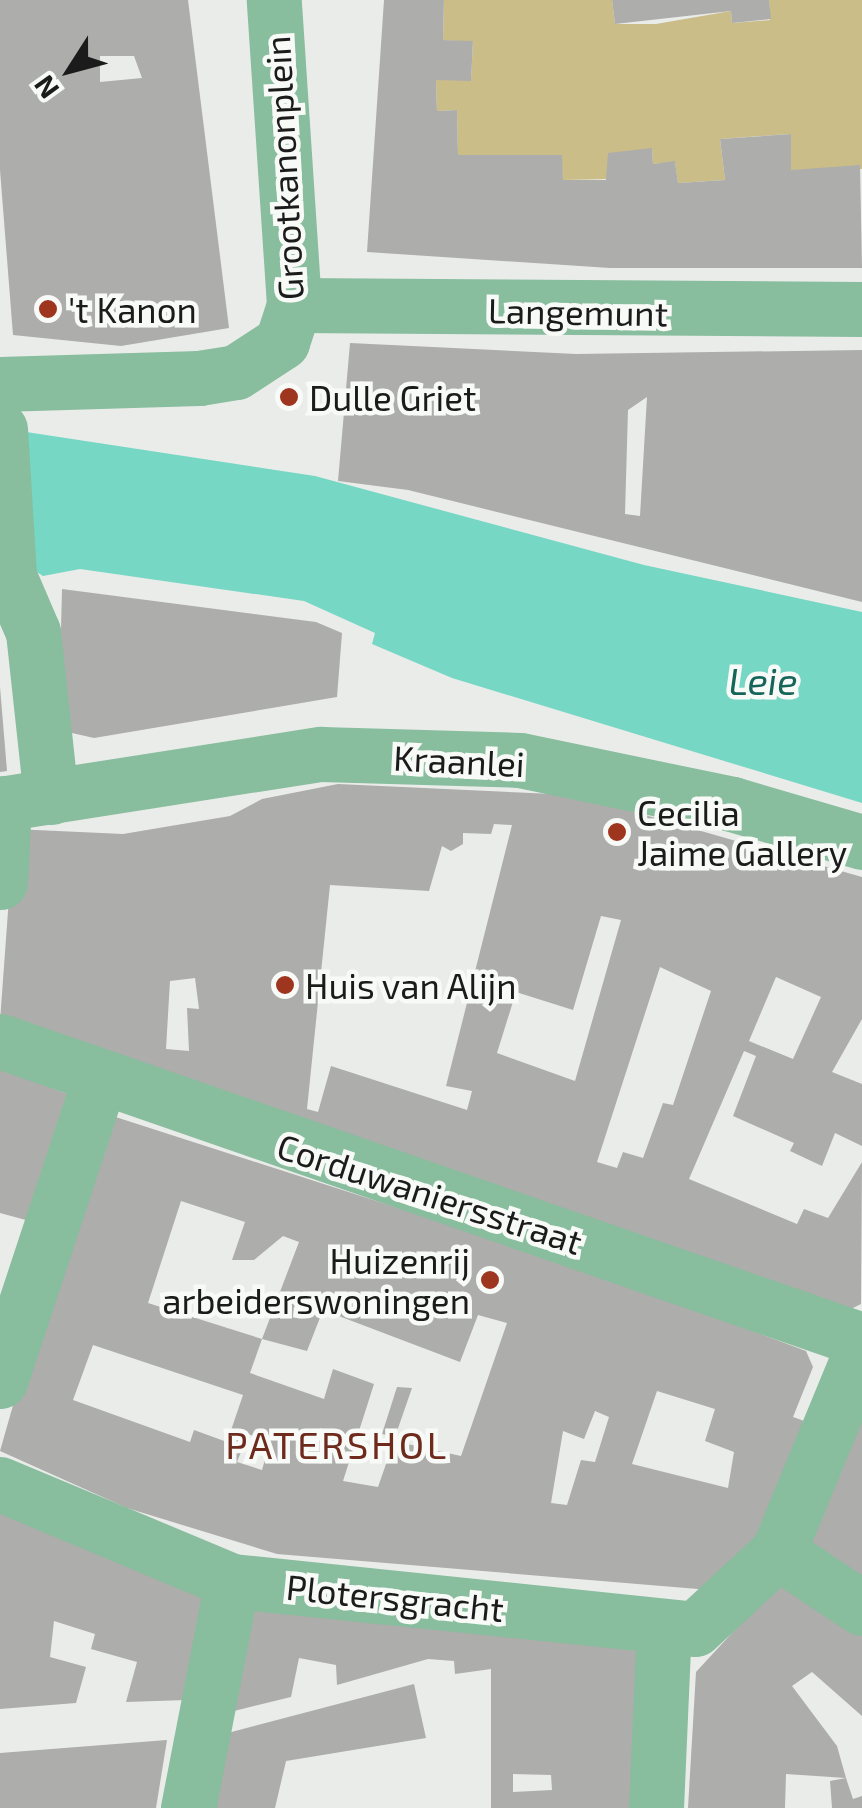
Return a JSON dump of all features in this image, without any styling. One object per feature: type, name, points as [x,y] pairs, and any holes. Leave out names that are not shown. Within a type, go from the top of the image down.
[{"type":"street","name":"Grootkanonplein","points":[[0,384],[236,372],[282,342],[294,306],[274,0]]},
{"type":"street","name":"Langemunt","points":[[294,306],[862,309]]},
{"type":"street","points":[[0,430],[9,576],[34,632],[18,801],[0,882]]},
{"type":"street","name":"Kraanlei","points":[[18,801],[321,754],[520,760],[732,804],[862,842]]},
{"type":"street","name":"Corduwaniersstraat","points":[[0,1040],[99,1081],[862,1340]]},
{"type":"street","points":[[0,1382],[99,1081]]},
{"type":"street","points":[[862,1348],[778,1552],[862,1608]]},
{"type":"street","name":"Plotersgracht","points":[[0,1484],[232,1581],[695,1629],[778,1552]]},
{"type":"street","points":[[188,1808],[232,1581]]},
{"type":"street","points":[[656,1808],[664,1626]]},
{"type":"shaded area","points":[[444,0],[612,0],[615,24],[656,24],[731,11],[732,23],[770,20],[769,0],[862,0],[862,169],[791,170],[790,134],[720,139],[725,180],[678,183],[675,162],[653,164],[652,149],[611,179],[563,180],[561,155],[458,155],[457,110],[437,111],[436,80],[471,80],[473,42],[443,40]]},
{"type":"water","name":"Leie","points":[[0,428],[315,476],[644,565],[862,612],[862,803],[452,678],[372,644],[375,633],[304,601],[80,569],[43,576],[29,567]]},
{"type":"building","points":[[0,0],[188,0],[229,328],[121,346],[13,335],[0,170]],"holes":[[[100,56],[134,56],[142,78],[100,82]]]},
{"type":"building","points":[[384,0],[444,0],[443,40],[473,41],[471,81],[436,80],[437,111],[457,110],[458,155],[562,155],[563,180],[606,180],[608,153],[652,148],[653,164],[675,161],[678,183],[725,180],[720,139],[791,134],[791,170],[860,165],[862,268],[610,268],[367,252]]},
{"type":"building","points":[[612,0],[769,0],[771,19],[732,23],[731,11],[615,24]]},
{"type":"building","points":[[350,343],[576,354],[862,350],[862,602],[408,490],[338,481]],"holes":[[[647,397],[640,516],[625,514],[628,410]]]},
{"type":"building","points":[[62,589],[316,622],[342,633],[337,697],[94,738],[72,733],[59,709]]},
{"type":"building","points":[[0,687],[7,771],[0,772]]},
{"type":"building","points":[[338,784],[575,795],[862,877],[862,1019],[832,1072],[862,1084],[862,1146],[835,1133],[822,1166],[790,1151],[794,1143],[733,1116],[756,1056],[744,1051],[689,1179],[797,1224],[804,1209],[828,1218],[862,1162],[861,1304],[851,1309],[0,1021],[14,829],[123,834],[230,816],[262,799]],"holes":[[[494,824],[512,825],[446,1086],[472,1091],[467,1110],[331,1066],[318,1112],[307,1109],[330,885],[429,891],[442,846],[451,851],[463,844],[463,833],[491,834]],[[601,916],[621,920],[575,1081],[497,1053],[516,992],[573,1010]],[[660,967],[711,991],[673,1105],[663,1103],[643,1158],[623,1152],[617,1168],[597,1162]],[[776,977],[821,997],[793,1059],[749,1041]],[[195,978],[199,1009],[187,1008],[189,1051],[166,1049],[170,981]]]},
{"type":"building","points":[[0,1069],[76,1097],[37,1223],[0,1213]]},
{"type":"building","points":[[97,1111],[575,1265],[806,1351],[813,1367],[793,1417],[807,1422],[742,1569],[710,1590],[277,1554],[127,1508],[0,1451]],"holes":[[[181,1201],[245,1222],[232,1260],[254,1260],[283,1236],[299,1242],[262,1339],[148,1303]],[[323,1310],[460,1362],[478,1315],[507,1323],[461,1456],[394,1441],[378,1487],[343,1481],[374,1384],[333,1369],[324,1399],[250,1373],[262,1339],[307,1351]],[[93,1345],[243,1395],[227,1442],[194,1430],[190,1442],[73,1400]],[[657,1391],[715,1409],[705,1441],[734,1452],[728,1488],[632,1464]],[[595,1411],[609,1417],[595,1462],[581,1460],[567,1505],[551,1503],[563,1431],[584,1439]],[[248,1434],[270,1442],[262,1470],[237,1462]]]},
{"type":"building","points":[[397,1387],[412,1388],[395,1437],[382,1434]]},
{"type":"building","points":[[862,1404],[862,1591],[805,1558]]},
{"type":"building","points":[[0,1500],[209,1591],[186,1700],[126,1702],[137,1662],[91,1649],[95,1634],[54,1621],[50,1657],[86,1667],[76,1703],[0,1709]]},
{"type":"building","points":[[779,1582],[862,1627],[862,1716],[812,1672],[792,1686],[837,1746],[846,1778],[786,1774],[785,1808],[688,1808],[696,1672]]},
{"type":"building","points":[[252,1596],[640,1640],[641,1808],[491,1808],[491,1669],[455,1674],[454,1661],[428,1659],[337,1685],[336,1665],[299,1658],[291,1697],[230,1712]],"holes":[[[513,1774],[551,1775],[552,1790],[513,1792]]]},
{"type":"building","points":[[414,1684],[426,1738],[286,1761],[275,1808],[213,1808],[224,1734]]},
{"type":"building","points":[[167,1740],[156,1808],[0,1808],[0,1753]]},
{"type":"building","points":[[846,1778],[853,1799],[862,1796],[862,1808],[832,1808],[830,1781]]},
{"type":"place","name":"'t Kanon","points":[[48,309]]},
{"type":"place","name":"Dulle Griet","points":[[289,397]]},
{"type":"place","name":"Cecilia Jaime Gallery","points":[[617,832]]},
{"type":"place","name":"Huis van Alijn","points":[[285,985]]},
{"type":"place","name":"Huizenrij arbeiderswoningen","points":[[490,1280]]},
{"type":"district","name":"PATERSHOL","points":[[337,1445]]}]
